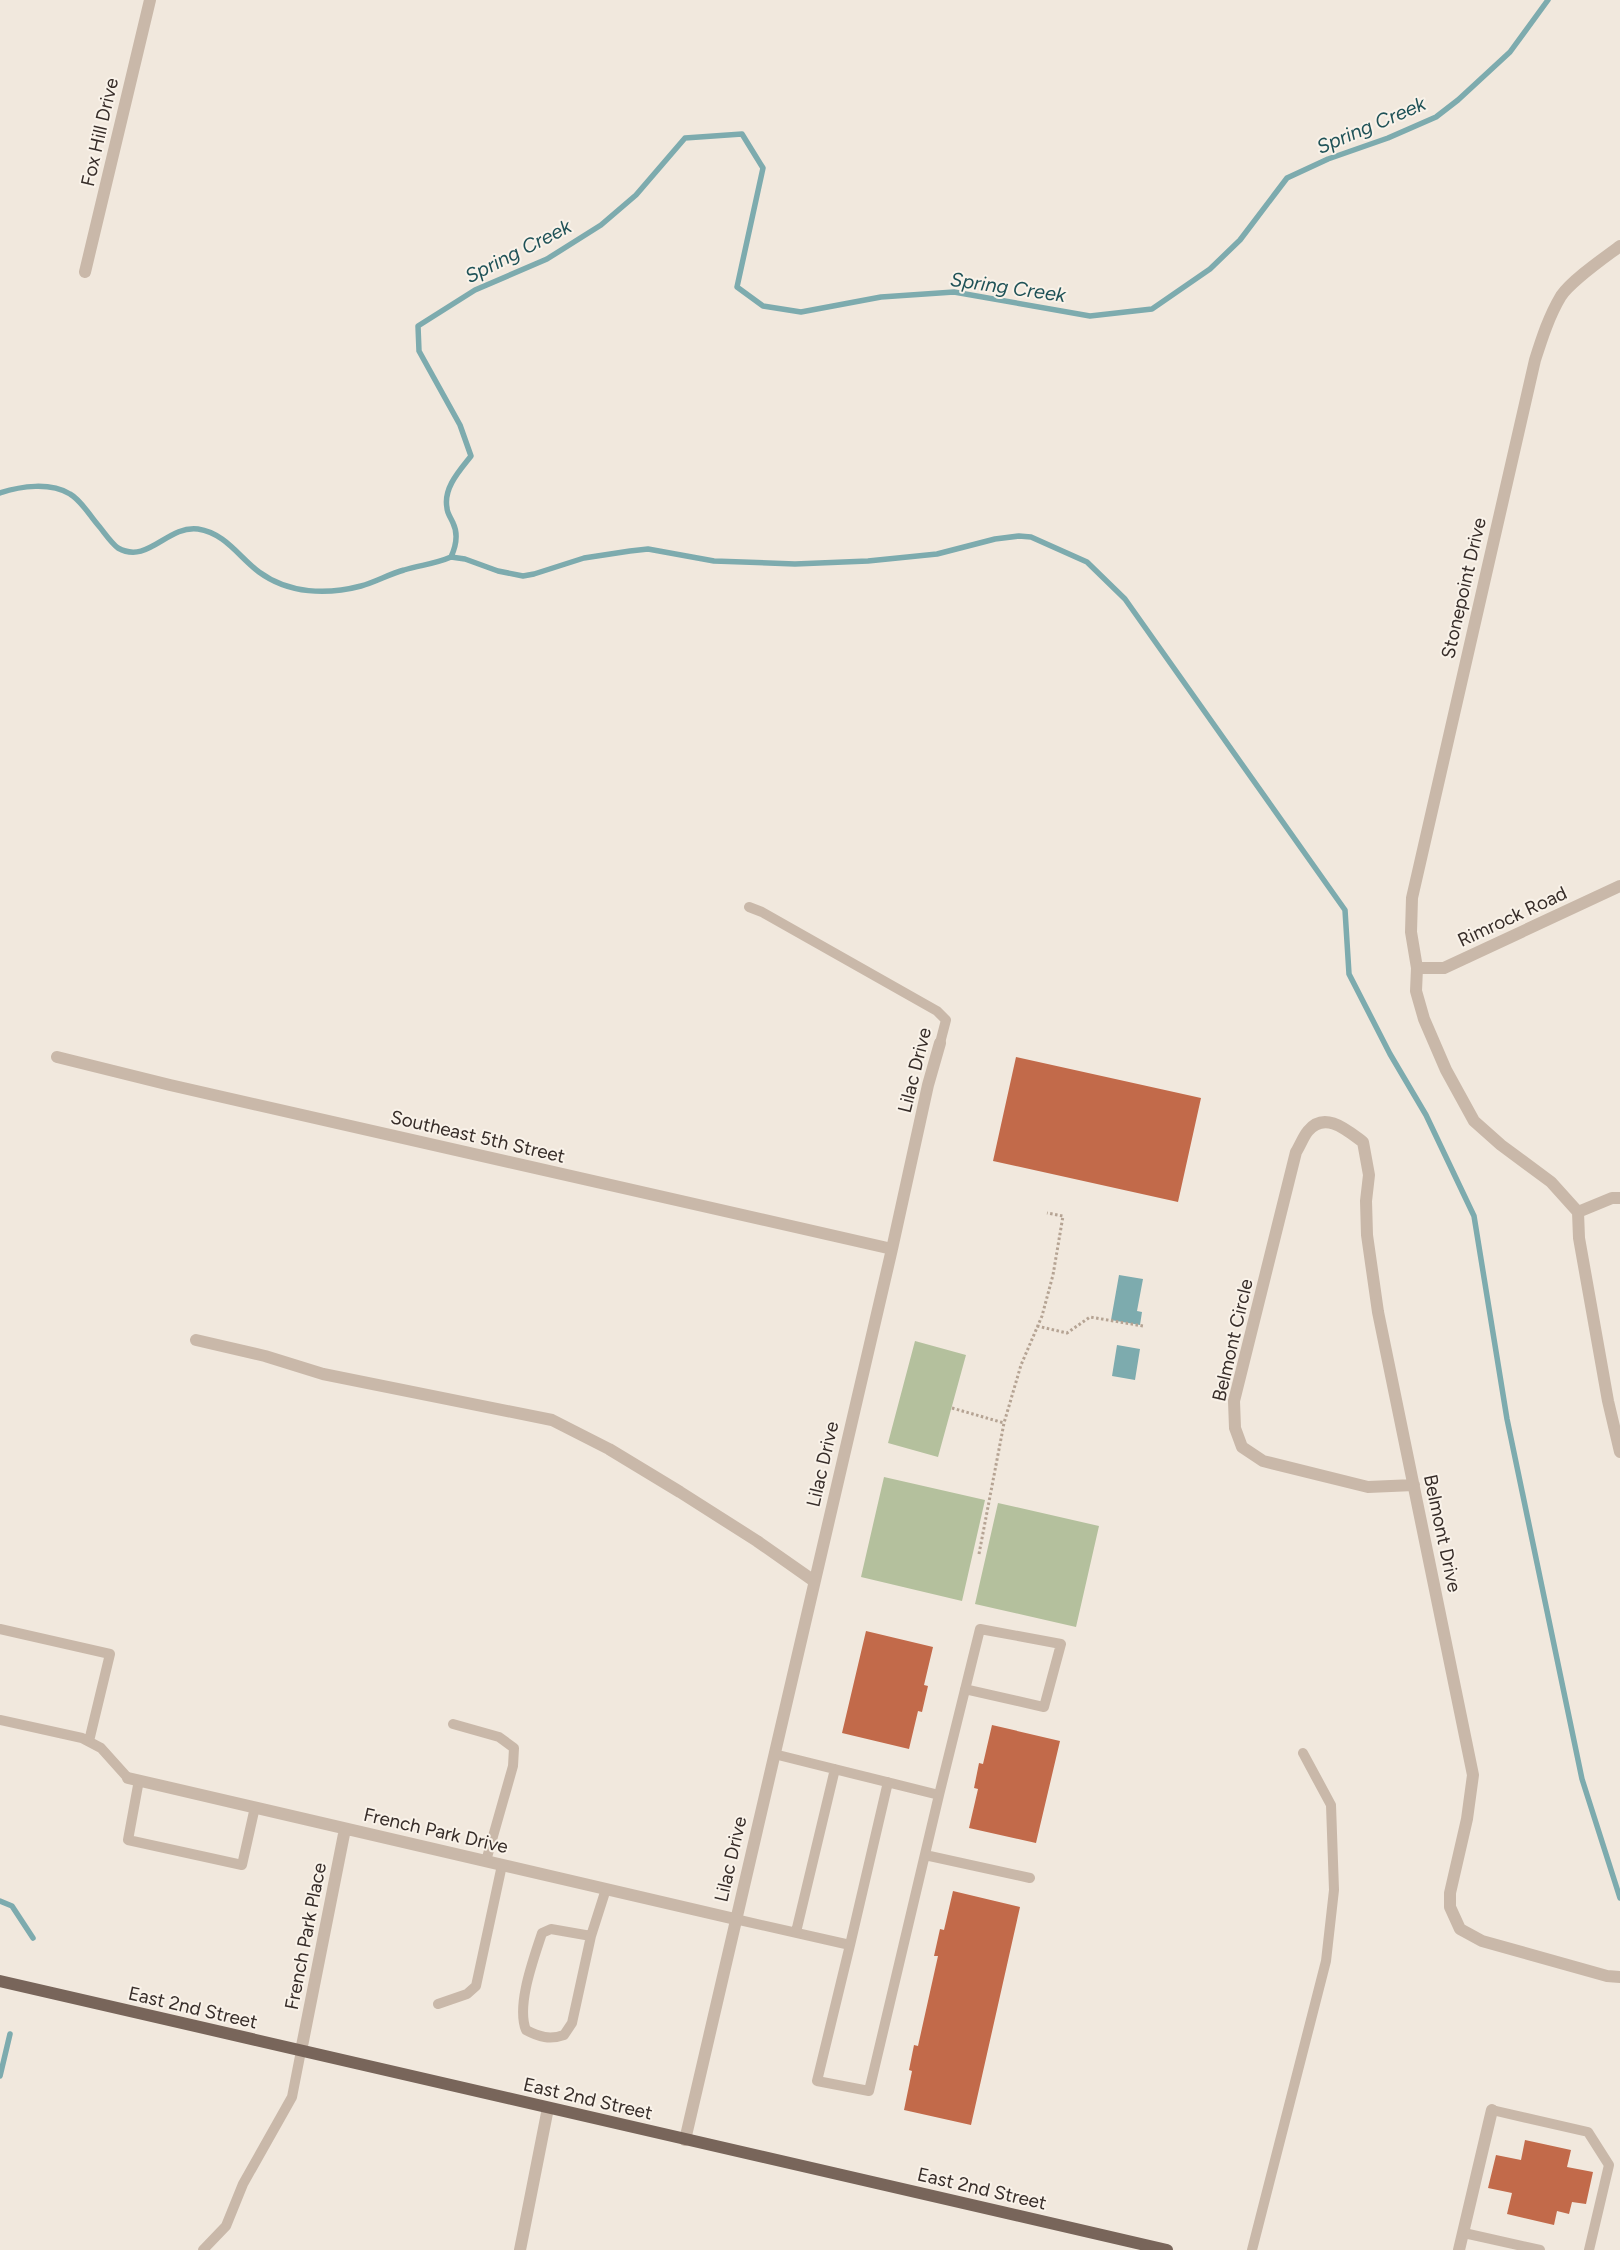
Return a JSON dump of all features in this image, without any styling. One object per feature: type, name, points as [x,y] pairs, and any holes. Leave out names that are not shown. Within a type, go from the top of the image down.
[{"type":"main road","name":"East 2nd Street","points":[[0,1981],[1167,2250]]},
{"type":"street","name":"Fox Hill Drive","points":[[85,272],[150,0]]},
{"type":"street","name":"Stonepoint Drive","points":[[1578,1212],[1551,1182],[1500,1145],[1474,1121],[1446,1070],[1424,1019],[1416,990],[1417,968],[1411,932],[1412,898],[1535,360],[1546,327],[1562,294],[1620,246]]},
{"type":"street","name":"Rimrock Road","points":[[1417,968],[1444,968],[1620,886]]},
{"type":"street","name":"Lilac Drive","points":[[685,2140],[735,1918],[892,1249],[928,1085],[940,1043]]},
{"type":"street","name":"Southeast 5th Street","points":[[57,1057],[170,1086],[892,1249]]},
{"type":"street","name":"Belmont Circle","points":[[1363,1142],[1339,1124],[1322,1122],[1308,1130],[1296,1152],[1234,1401],[1235,1428],[1242,1447],[1263,1461],[1368,1487],[1414,1485]]},
{"type":"street","name":"Belmont Drive","points":[[1363,1142],[1369,1175],[1366,1201],[1368,1245],[1378,1312],[1473,1775],[1468,1819],[1450,1893],[1450,1907],[1460,1929],[1482,1941],[1607,1976],[1620,1977]]},
{"type":"street","points":[[1620,1198],[1612,1198],[1578,1212],[1579,1238],[1608,1401],[1620,1452]]},
{"type":"street","points":[[196,1340],[265,1356],[323,1374],[552,1420],[609,1449],[680,1492],[757,1541],[814,1581]]},
{"type":"street","name":"French Park Drive","points":[[134,1779],[735,1918]]},
{"type":"street","name":"French Park Place","points":[[301,2051],[345,1828]]},
{"type":"street","points":[[520,2250],[548,2108]]},
{"type":"street","points":[[1459,2250],[1492,2110]]},
{"type":"lane","name":"Lilac Drive","points":[[749,907],[762,912],[844,957],[937,1011],[946,1020],[940,1043]]},
{"type":"lane","points":[[0,1629],[110,1654],[89,1741]]},
{"type":"lane","points":[[888,1782],[818,2081],[869,2090],[925,1854],[965,1688],[980,1629],[1061,1644],[1044,1707],[965,1688]]},
{"type":"lane","points":[[0,1720],[89,1741],[101,1748],[134,1779],[128,1840],[242,1865],[255,1807]]},
{"type":"lane","points":[[454,1724],[500,1737],[514,1748],[513,1766],[486,1861]]},
{"type":"lane","points":[[1252,2250],[1326,1961],[1334,1890],[1331,1805],[1302,1753]]},
{"type":"lane","points":[[774,1754],[940,1795]]},
{"type":"lane","points":[[796,1932],[835,1769]]},
{"type":"lane","points":[[925,1854],[1030,1878]]},
{"type":"lane","points":[[438,2004],[467,1994],[476,1986],[502,1865]]},
{"type":"lane","points":[[591,1936],[551,1929],[542,1933],[524,1996],[522,2020],[526,2030],[539,2037],[555,2038],[564,2035],[572,2023],[591,1936],[606,1889]]},
{"type":"lane","points":[[735,1918],[850,1944]]},
{"type":"lane","points":[[203,2250],[226,2226],[243,2184],[292,2097],[301,2051]]},
{"type":"lane","points":[[1492,2110],[1588,2132],[1609,2165],[1589,2250]]},
{"type":"lane","points":[[1464,2233],[1540,2250]]},
{"type":"path","points":[[979,1554],[1004,1423],[1021,1365],[1037,1326],[1053,1275],[1063,1216],[1047,1213]]},
{"type":"path","points":[[1037,1326],[1067,1333],[1090,1317],[1143,1326]]},
{"type":"path","points":[[952,1408],[1004,1423]]},
{"type":"green space","points":[[915,1341],[966,1355],[938,1457],[888,1443]]},
{"type":"green space","points":[[884,1477],[985,1500],[962,1601],[861,1577]]},
{"type":"green space","points":[[998,1503],[1099,1526],[1076,1627],[975,1604]]},
{"type":"water","points":[[1119,1275],[1143,1279],[1137,1311],[1142,1312],[1140,1325],[1111,1320]]},
{"type":"water","points":[[1117,1345],[1140,1349],[1135,1380],[1112,1376]]},
{"type":"building","points":[[1016,1057],[1201,1098],[1178,1202],[993,1161]]},
{"type":"building","points":[[866,1631],[933,1647],[924,1685],[928,1686],[922,1712],[918,1711],[909,1749],[842,1733]]},
{"type":"building","points":[[992,1725],[1060,1741],[1036,1843],[969,1828],[978,1789],[974,1788],[979,1763],[983,1764]]},
{"type":"building","points":[[953,1891],[1020,1907],[971,2125],[904,2110],[912,2071],[909,2070],[914,2045],[918,2046],[938,1956],[934,1956],[940,1929],[944,1930]]},
{"type":"building","points":[[1525,2140],[1571,2150],[1567,2167],[1593,2172],[1586,2204],[1572,2202],[1569,2214],[1557,2211],[1554,2225],[1507,2214],[1512,2193],[1488,2188],[1496,2155],[1521,2160]]},
{"type":"waterway","name":"Spring Creek","points":[[0,493],[35,486],[62,490],[78,500],[115,546],[129,552],[139,552],[187,529],[198,529],[208,531],[224,540],[259,572],[283,585],[308,591],[335,591],[361,586],[410,568],[451,557],[456,540],[455,527],[448,514],[446,501],[453,480],[471,456],[460,425],[419,351],[418,326],[475,290],[547,259],[601,225],[636,195],[685,138],[742,134],[763,168],[737,287],[763,306],[801,312],[881,297],[954,292],[1090,316],[1152,309],[1210,269],[1240,240],[1287,178],[1328,159],[1388,138],[1436,117],[1458,100],[1510,52],[1548,0]]},
{"type":"waterway","points":[[451,557],[465,559],[498,571],[523,576],[584,558],[648,549],[714,561],[795,564],[868,561],[937,554],[995,539],[1019,536],[1031,537],[1087,562],[1125,599],[1345,910],[1349,974],[1390,1054],[1426,1115],[1474,1216],[1507,1419],[1582,1779],[1620,1898]]},
{"type":"waterway","points":[[0,1901],[12,1906],[33,1938]]},
{"type":"waterway","points":[[0,2076],[10,2034]]}]
